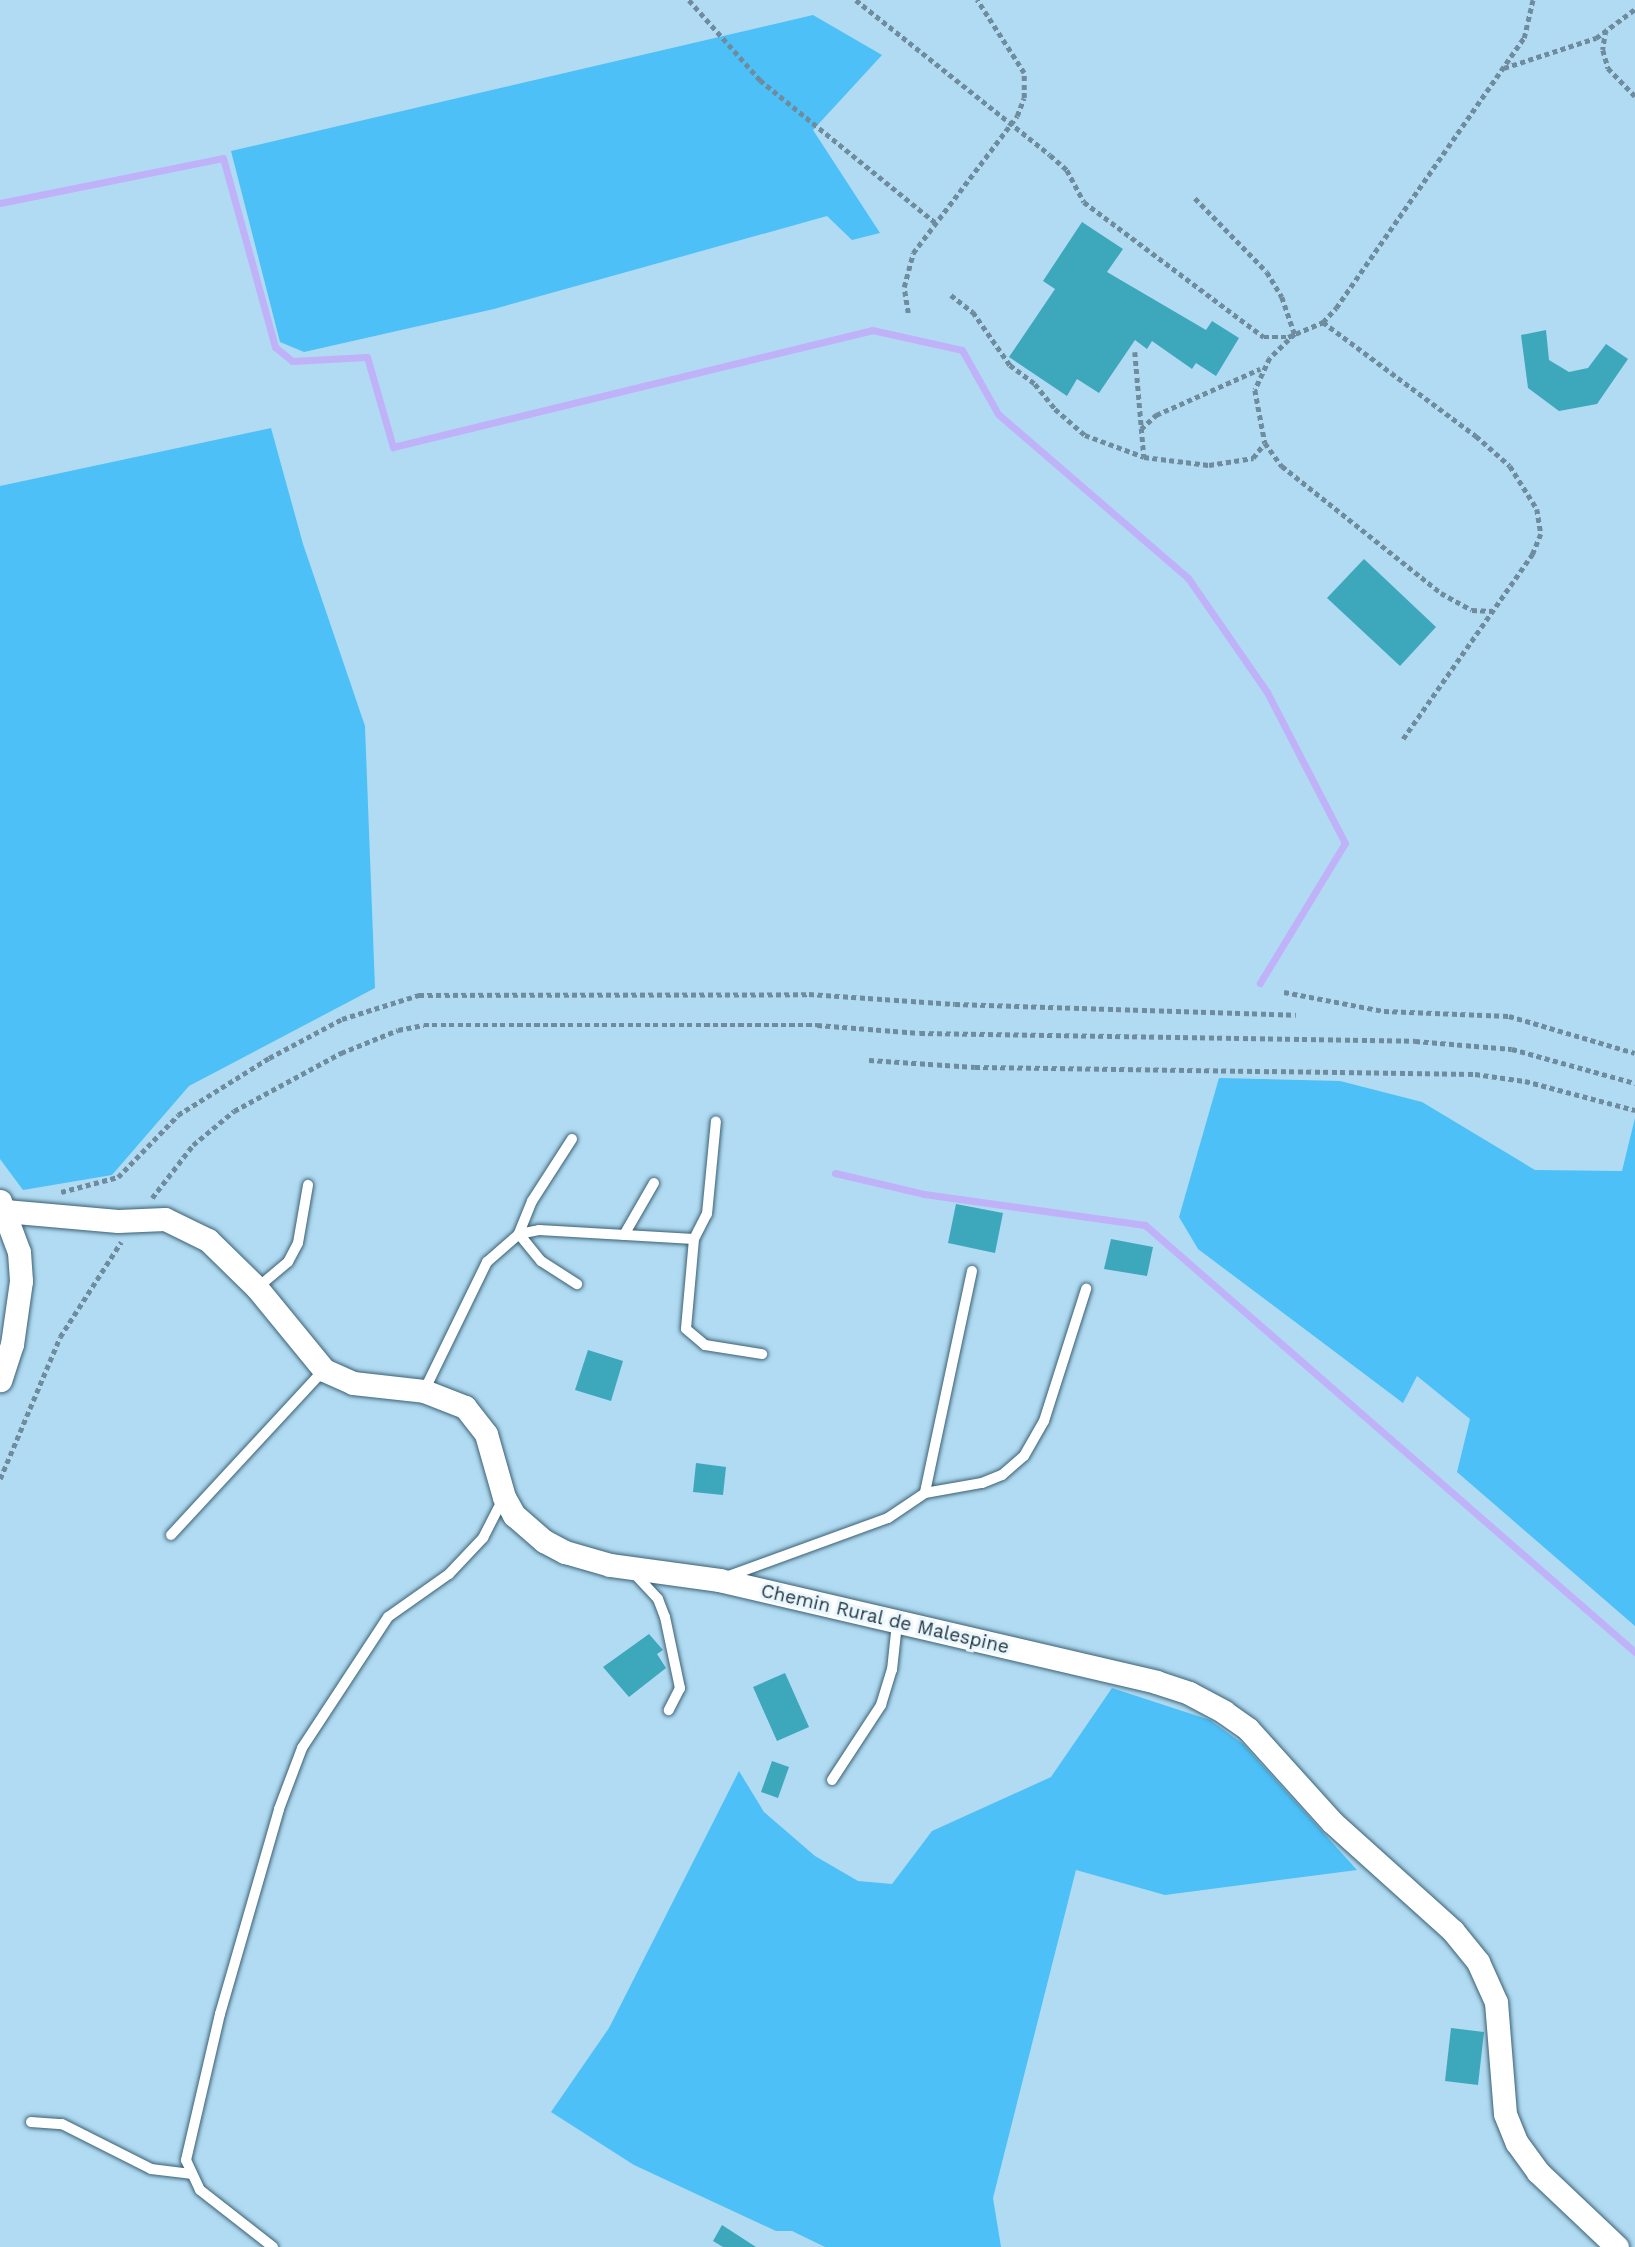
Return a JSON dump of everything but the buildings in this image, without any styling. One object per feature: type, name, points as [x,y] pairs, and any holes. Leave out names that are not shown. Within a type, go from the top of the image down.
[{"type":"street","name":"Chemin Rural de Malespine","points":[[2,1206],[29,1213],[137,1218],[184,1225],[208,1240],[257,1287],[324,1370],[353,1383],[424,1391],[465,1407],[480,1424],[504,1497],[514,1515],[544,1541],[610,1565],[626,1565],[719,1580],[1156,1682],[1189,1693],[1248,1729],[1332,1822],[1453,1931],[1478,1962],[1496,2002],[1505,2114],[1517,2143],[1538,2172],[1617,2247]]},
{"type":"street","points":[[0,1380],[12,1344],[21,1281],[19,1252],[2,1206]]},
{"type":"lane","points":[[716,1121],[707,1214],[694,1239],[686,1329],[705,1345],[762,1354]]},
{"type":"lane","points":[[424,1391],[487,1262],[519,1234],[532,1200],[572,1139]]},
{"type":"lane","points":[[624,1235],[654,1183]]},
{"type":"lane","points":[[257,1287],[288,1262],[298,1243],[308,1185]]},
{"type":"lane","points":[[519,1234],[539,1230],[694,1239]]},
{"type":"lane","points":[[519,1234],[541,1261],[577,1284]]},
{"type":"lane","points":[[925,1493],[972,1271]]},
{"type":"lane","points":[[719,1580],[888,1518],[925,1493],[982,1483],[1002,1475],[1024,1456],[1044,1422],[1086,1289]]},
{"type":"lane","points":[[170,1535],[324,1370]]},
{"type":"lane","points":[[273,2247],[200,2190],[189,2174],[188,2145],[220,2014],[279,1809],[302,1748],[388,1617],[449,1574],[483,1538],[504,1497]]},
{"type":"lane","points":[[626,1565],[657,1599],[665,1617],[680,1688],[669,1710]]},
{"type":"lane","points":[[832,1780],[881,1705],[892,1670],[897,1623]]},
{"type":"lane","points":[[31,2122],[62,2124],[151,2169],[189,2174]]},
{"type":"path","points":[[689,0],[760,80],[936,223]]},
{"type":"path","points":[[856,0],[1066,170],[1084,202],[1264,337],[1295,334],[1323,322],[1524,38],[1534,0]]},
{"type":"path","points":[[908,313],[907,266],[1011,124],[1024,98],[1024,73],[977,0]]},
{"type":"path","points":[[1503,69],[1596,38],[1635,9]]},
{"type":"path","points":[[1606,29],[1602,50],[1608,68],[1635,96]]},
{"type":"path","points":[[1195,198],[1267,272],[1295,334]]},
{"type":"path","points":[[951,295],[973,312],[1010,365],[1035,384],[1055,409],[1085,435],[1144,457],[1209,465],[1252,458],[1265,443]]},
{"type":"path","points":[[1323,322],[1476,436],[1510,466],[1537,509],[1541,534],[1533,554],[1402,741]]},
{"type":"path","points":[[1141,429],[1156,415],[1263,368],[1295,334]]},
{"type":"path","points":[[1135,352],[1144,457]]},
{"type":"path","points":[[1263,368],[1255,401],[1265,443],[1282,466],[1441,593],[1472,610],[1492,611]]},
{"type":"path","points":[[1284,992],[1384,1011],[1509,1016],[1635,1053]]},
{"type":"path","points":[[29,1213],[54,1195],[118,1177],[178,1115],[269,1058],[342,1019],[419,995],[810,994],[955,1004],[1296,1015]]},
{"type":"path","points":[[0,1479],[60,1337],[137,1218],[192,1145],[234,1111],[341,1053],[398,1030],[425,1025],[817,1025],[920,1033],[1415,1041],[1512,1049],[1635,1083]]},
{"type":"path","points":[[869,1060],[975,1067],[1475,1074],[1525,1081],[1635,1110]]},
{"type":"shaded area","points":[[813,15],[882,55],[813,130],[880,233],[852,240],[827,216],[494,309],[304,352],[280,342],[231,151]]},
{"type":"shaded area","points":[[271,428],[303,544],[365,726],[375,988],[189,1086],[112,1175],[23,1190],[0,1159],[0,486]]},
{"type":"shaded area","points":[[1219,1078],[1340,1081],[1422,1102],[1535,1170],[1622,1171],[1635,1118],[1635,1626],[1457,1472],[1470,1419],[1417,1376],[1403,1403],[1198,1249],[1179,1217]]},
{"type":"shaded area","points":[[1112,1688],[1210,1720],[1243,1744],[1357,1870],[1165,1895],[1076,1870],[993,2198],[1001,2247],[825,2247],[792,2231],[776,2231],[634,2165],[551,2112],[609,2028],[739,1771],[764,1812],[815,1856],[858,1881],[892,1884],[932,1831],[1051,1777]]},
{"type":"waterway","points":[[0,203],[223,158],[275,347],[292,361],[367,357],[393,447],[872,330],[962,350],[998,414],[1188,578],[1267,692],[1345,843],[1260,983]]},
{"type":"waterway","points":[[835,1173],[924,1194],[1145,1225],[1635,1652]]}]
